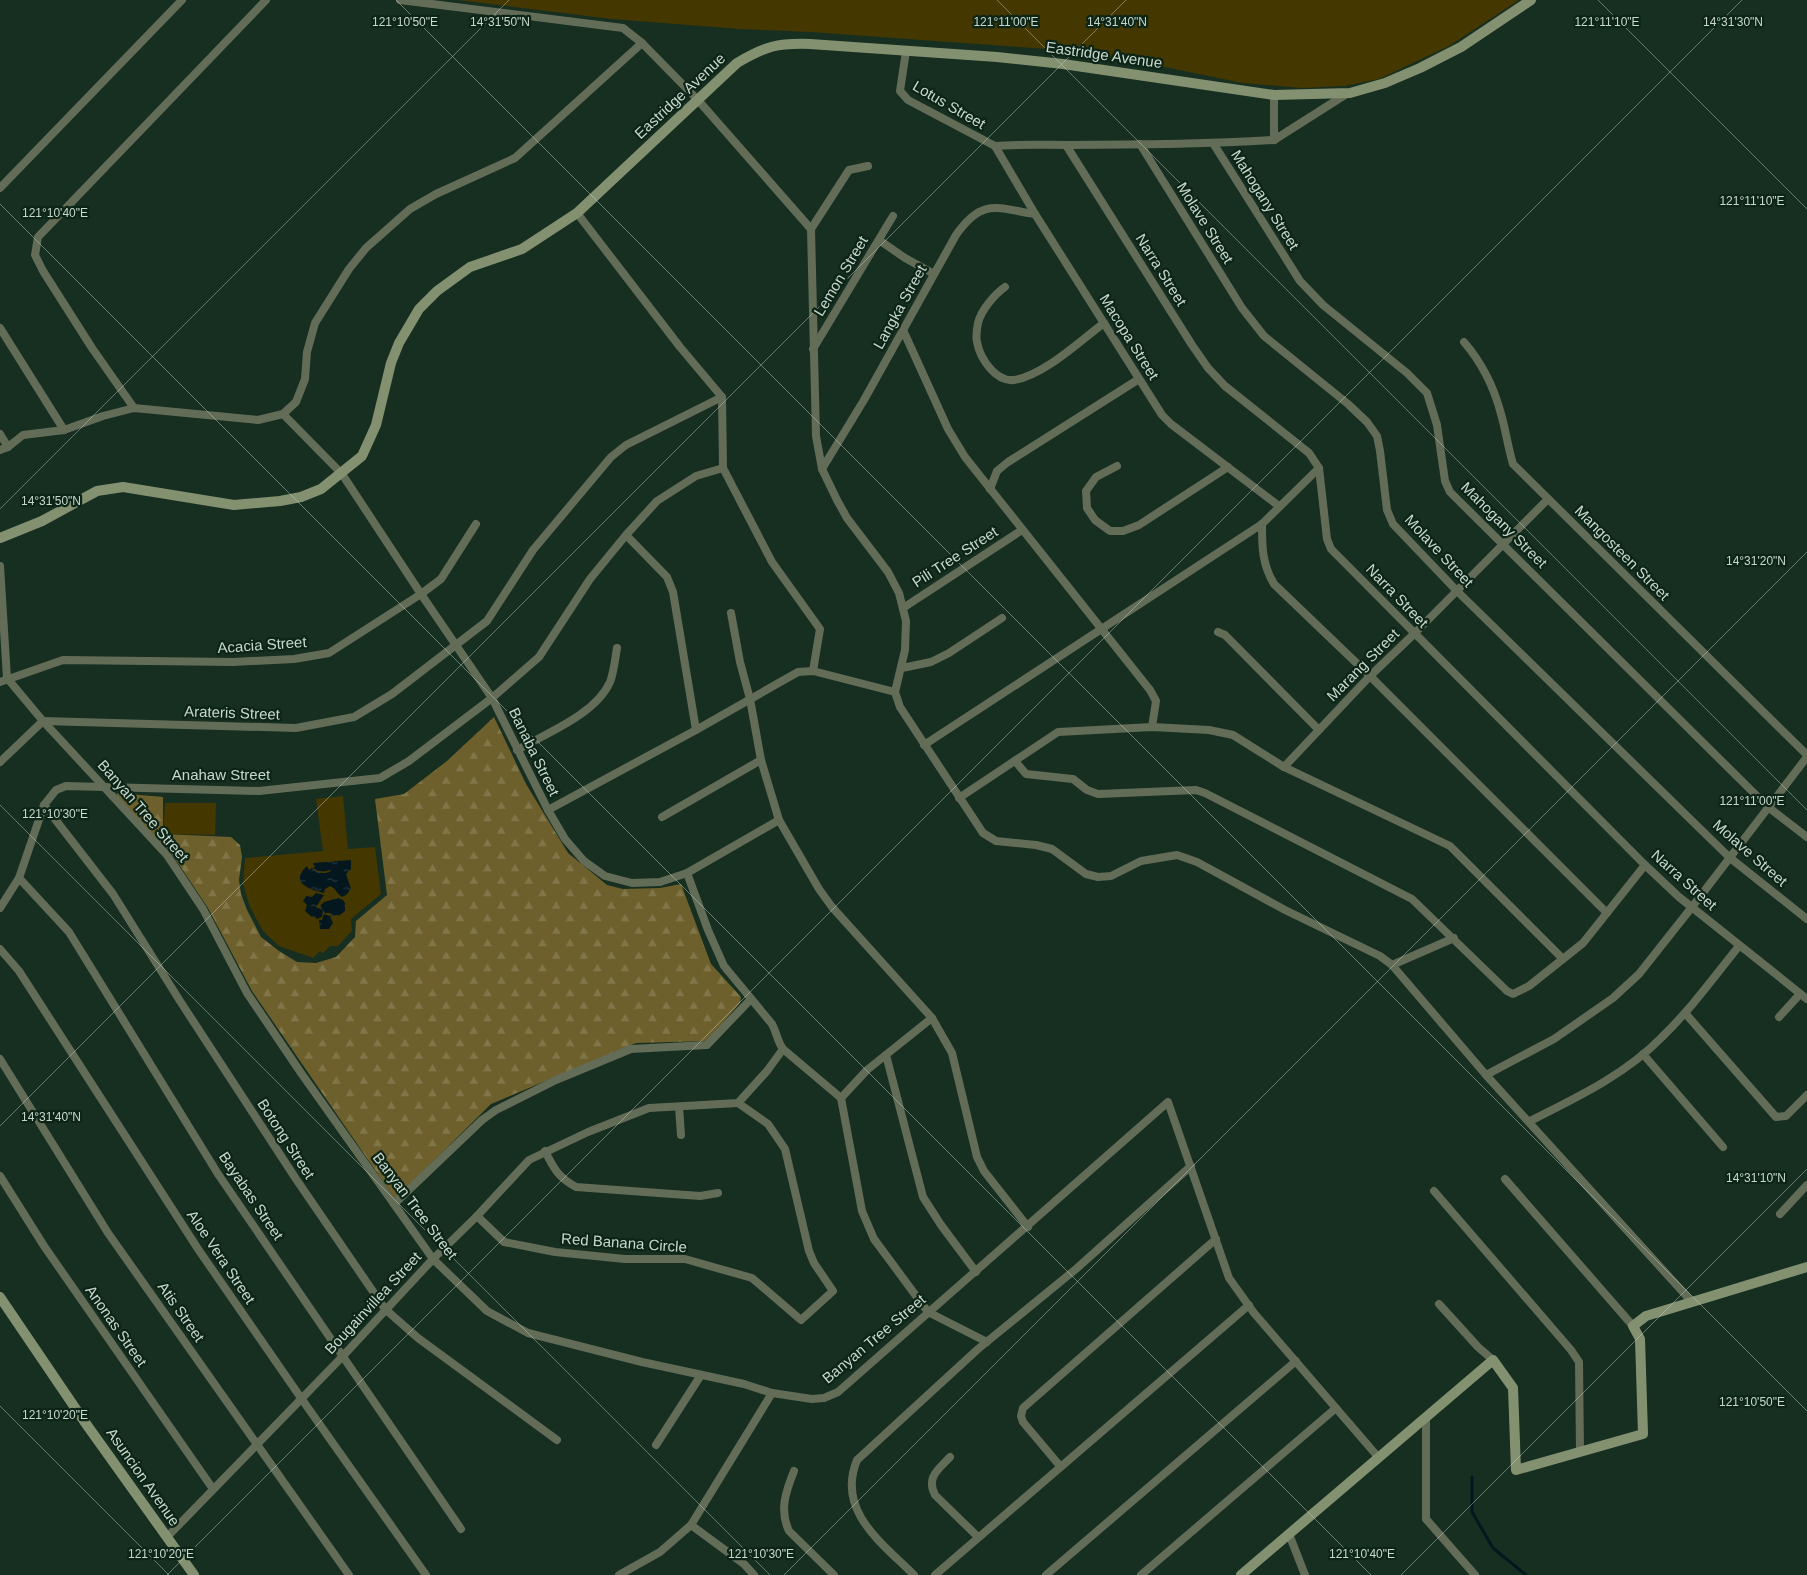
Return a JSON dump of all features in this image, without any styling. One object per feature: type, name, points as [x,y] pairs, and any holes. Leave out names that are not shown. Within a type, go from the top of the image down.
[{"type":"street","points":[[0,188],[182,0]]},
{"type":"street","points":[[134,408],[92,348],[43,271],[35,255],[38,237],[266,0]]},
{"type":"street","points":[[400,0],[623,28],[642,43],[697,99],[811,229]]},
{"type":"street","name":"Eastridge Avenue","points":[[0,538],[42,521],[97,491],[123,487],[234,505],[258,504],[301,497],[321,489],[362,456],[376,425],[390,363],[399,343],[419,309],[436,291],[470,267],[522,249],[577,213],[737,63],[761,49],[786,44],[997,56],[1274,95],[1350,93],[1386,83],[1461,47],[1531,0]]},
{"type":"street","points":[[0,434],[4,448],[23,435],[64,430],[103,416],[134,408],[258,420],[283,414],[296,402],[305,379],[307,352],[316,323],[349,269],[366,248],[410,209],[436,194],[515,158],[642,43]]},
{"type":"street","name":"Lotus Street","points":[[906,51],[900,91],[902,95],[995,146]]},
{"type":"street","points":[[995,146],[1019,144],[1213,143],[1274,140],[1350,93]]},
{"type":"street","points":[[1274,95],[1274,140]]},
{"type":"street","name":"Mahogany Street","points":[[1213,143],[1300,281],[1323,305],[1407,373],[1427,392],[1437,425],[1445,481],[1450,492],[1768,807],[1807,837]]},
{"type":"street","name":"Molave Street","points":[[1140,144],[1242,308],[1264,336],[1348,404],[1367,422],[1377,436],[1387,510],[1393,524],[1457,591],[1729,857],[1807,919]]},
{"type":"street","name":"Narra Street","points":[[1066,145],[1208,368],[1242,401],[1309,453],[1319,468],[1327,539],[1331,549],[1645,865],[1739,946],[1807,999]]},
{"type":"street","name":"Macopa Street","points":[[995,146],[1035,214],[1162,415],[1171,424],[1279,506]]},
{"type":"street","points":[[868,166],[848,170],[811,229],[816,436],[822,469],[848,518],[888,572],[899,593],[906,621],[905,650],[895,692],[900,707],[983,833],[996,841],[1036,845],[1052,849],[1086,874],[1098,877],[1111,876],[1141,861],[1177,855],[1197,862],[1285,910],[1380,956],[1392,965],[1486,1075],[1530,1121],[1692,1302]]},
{"type":"street","name":"Langka Street","points":[[822,469],[864,400],[965,222],[977,212],[991,207],[1035,214]]},
{"type":"street","points":[[577,213],[680,347],[722,397],[723,468],[772,562],[820,629],[813,671]]},
{"type":"street","name":"Lemon Street","points":[[813,349],[893,216]]},
{"type":"street","points":[[878,240],[934,274]]},
{"type":"street","points":[[1005,287],[994,294],[978,321],[977,341],[985,361],[997,376],[1012,380],[1038,372],[1104,323]]},
{"type":"street","points":[[0,328],[64,430]]},
{"type":"street","points":[[903,330],[948,429],[965,457],[1150,690],[1156,701],[1152,727]]},
{"type":"street","name":"Mangosteen Street","points":[[1464,342],[1475,355],[1489,379],[1501,415],[1513,464],[1807,756]]},
{"type":"street","points":[[990,489],[997,471],[1008,462],[1139,380]]},
{"type":"street","name":"Arateris Street","points":[[44,720],[296,728],[354,717],[392,694],[487,621],[533,550],[611,457],[626,445],[722,397]]},
{"type":"street","name":"Banaba Street","points":[[283,414],[342,474],[492,698],[548,810],[566,839],[584,861],[606,876],[632,883],[660,882],[687,873],[779,820]]},
{"type":"street","points":[[1117,466],[1096,477],[1086,491],[1087,508],[1095,520],[1110,531],[1124,531],[1139,525],[1228,467]]},
{"type":"street","name":"Anahaw Street","points":[[0,908],[20,878],[44,805],[56,790],[66,786],[258,791],[380,778],[409,760],[492,698],[539,657],[590,579],[657,501],[696,476],[723,468]]},
{"type":"street","points":[[924,745],[1262,524],[1319,468]]},
{"type":"street","name":"Marang Street","points":[[1284,767],[1370,676],[1548,499]]},
{"type":"street","name":"Acacia Street","points":[[4,680],[63,660],[233,662],[294,659],[329,653],[441,579],[476,524]]},
{"type":"street","points":[[1262,524],[1262,547],[1266,571],[1274,584],[1370,676],[1607,913]]},
{"type":"street","name":"Pili Tree Street","points":[[902,608],[1022,530]]},
{"type":"street","points":[[626,536],[666,577],[673,592],[696,730]]},
{"type":"street","points":[[0,566],[4,680]]},
{"type":"street","points":[[731,613],[761,760],[779,820],[819,889],[832,907],[932,1018],[952,1053],[977,1158],[984,1171],[1028,1226]]},
{"type":"street","points":[[902,668],[931,662],[949,654],[1002,618]]},
{"type":"street","points":[[1218,632],[1225,635],[1319,730]]},
{"type":"street","points":[[517,750],[585,712],[601,698],[610,681],[617,648]]},
{"type":"street","points":[[548,810],[798,672],[813,671],[895,692]]},
{"type":"street","name":"Banyan Tree Street","points":[[4,680],[44,720],[167,855],[203,909],[247,993],[301,1073],[433,1259],[487,1311],[528,1333],[642,1362],[744,1384],[772,1393],[812,1399],[824,1398],[838,1392],[1168,1102],[1191,1166]]},
{"type":"street","points":[[0,762],[44,720]]},
{"type":"street","points":[[959,798],[1058,732],[1152,727],[1209,730],[1233,735],[1284,767],[1450,846],[1563,959]]},
{"type":"street","points":[[1486,1075],[1554,1039],[1613,998],[1639,974],[1807,756]]},
{"type":"street","points":[[662,816],[761,760]]},
{"type":"street","points":[[1015,762],[1026,774],[1074,779],[1087,790],[1098,794],[1196,790],[1205,793],[1412,898],[1507,992],[1513,994],[1529,986],[1583,943],[1645,865]]},
{"type":"street","name":"Botong Street","points":[[44,805],[113,894],[285,1163],[385,1309],[418,1338],[557,1440]]},
{"type":"street","points":[[687,873],[708,930],[724,966],[772,1024],[776,1031],[778,1042],[783,1049],[841,1098],[862,1211],[874,1239],[928,1312],[987,1342]]},
{"type":"street","name":"Bayabas Street","points":[[20,878],[69,932],[218,1174],[461,1529]]},
{"type":"street","points":[[1392,965],[1454,938]]},
{"type":"street","points":[[1530,1121],[1596,1088],[1643,1054],[1662,1038],[1685,1013],[1739,946]]},
{"type":"street","name":"Aloe Vera Street","points":[[0,949],[19,970],[198,1250],[426,1575]]},
{"type":"street","points":[[1779,1017],[1800,994]]},
{"type":"street","points":[[394,1204],[482,1120],[496,1110],[556,1080],[631,1049],[708,1045],[751,999]]},
{"type":"street","points":[[1685,1013],[1776,1117],[1786,1116],[1807,1095]]},
{"type":"street","points":[[841,1098],[867,1070],[932,1018]]},
{"type":"street","points":[[738,1102],[767,1072],[783,1049]]},
{"type":"street","points":[[1643,1054],[1723,1147]]},
{"type":"street","points":[[886,1055],[923,1197],[976,1272]]},
{"type":"street","name":"Atis Street","points":[[0,1059],[108,1233],[348,1575]]},
{"type":"street","name":"Bougainvillea Street","points":[[167,1537],[342,1357],[385,1309],[477,1216],[529,1160],[588,1132],[650,1108],[738,1102]]},
{"type":"street","name":"Red Banana Circle","points":[[477,1216],[504,1242],[555,1252],[616,1258],[685,1259],[752,1278],[801,1320],[834,1291],[814,1263],[809,1252],[785,1149],[768,1124],[738,1102]]},
{"type":"street","points":[[679,1107],[681,1135]]},
{"type":"street","points":[[545,1152],[556,1173],[563,1180],[576,1187],[700,1196],[718,1193]]},
{"type":"street","points":[[914,1575],[864,1524],[854,1502],[852,1490],[851,1478],[856,1460],[987,1342],[1076,1269],[1191,1166],[1229,1278],[1249,1305],[1380,1458]]},
{"type":"street","name":"Anonas Street","points":[[0,1176],[44,1246],[213,1489]]},
{"type":"street","points":[[1439,1304],[1478,1347],[1493,1360],[1513,1388],[1516,1470],[1643,1434],[1640,1339],[1633,1326],[1504,1179]]},
{"type":"street","points":[[1780,1214],[1807,1185]]},
{"type":"street","points":[[1434,1190],[1571,1350],[1578,1362],[1580,1451]]},
{"type":"street","points":[[1060,1466],[1023,1422],[1021,1416],[1023,1408],[1216,1239]]},
{"type":"street","points":[[1633,1326],[1646,1316],[1807,1267]]},
{"type":"street","name":"Asuncion Avenue","points":[[0,1298],[84,1421],[194,1575]]},
{"type":"street","points":[[935,1575],[1249,1305]]},
{"type":"street","points":[[1241,1575],[1493,1360]]},
{"type":"street","points":[[1046,1575],[1296,1361]]},
{"type":"street","points":[[656,1445],[701,1375]]},
{"type":"street","points":[[619,1575],[660,1552],[691,1525],[772,1393]]},
{"type":"street","points":[[1141,1575],[1336,1408]]},
{"type":"street","points":[[1426,1419],[1426,1519],[1475,1575]]},
{"type":"street","points":[[950,1457],[934,1475],[931,1487],[935,1495],[978,1537]]},
{"type":"street","points":[[794,1471],[786,1490],[783,1516],[785,1523],[788,1530],[834,1575]]},
{"type":"street","points":[[691,1525],[744,1564],[754,1575]]},
{"type":"street","points":[[1288,1534],[1305,1575]]},
{"type":"shaded area","points":[[458,0],[1519,0],[1449,46],[1379,79],[1345,86],[1302,88],[1242,83],[1170,68],[1061,50],[611,19]]},
{"type":"shaded area","points":[[343,796],[348,849],[375,847],[381,894],[351,919],[352,931],[338,946],[330,946],[323,953],[320,951],[313,958],[279,946],[263,931],[250,907],[243,884],[245,858],[323,851],[316,799]]},
{"type":"shaded area","points":[[165,803],[216,803],[215,835],[163,834]]},
{"type":"green space","points":[[494,717],[526,784],[568,853],[607,885],[623,889],[660,888],[681,884],[711,964],[741,997],[740,1003],[707,1041],[636,1043],[491,1104],[395,1199],[252,991],[208,908],[170,851],[116,799],[117,793],[163,797],[163,834],[231,837],[240,845],[242,857],[239,880],[241,894],[261,937],[297,962],[316,963],[336,957],[355,937],[356,921],[387,895],[375,799],[404,794],[447,761]]},
{"type":"water","points":[[351,860],[351,869],[346,874],[351,889],[342,897],[330,886],[325,889],[324,893],[307,887],[301,881],[302,872],[307,866],[309,870],[312,868],[317,872],[322,873],[332,870],[318,871],[313,867],[315,867],[313,863]]},
{"type":"water","points":[[316,893],[324,895],[316,907],[323,910],[322,917],[317,919],[305,911],[307,905],[303,901],[306,896],[312,897]]},
{"type":"water","points":[[338,898],[345,903],[345,911],[340,915],[332,916],[330,913],[325,913],[320,906],[324,902]]},
{"type":"water","points":[[324,914],[330,916],[333,923],[329,929],[320,929],[319,920],[322,920]]},
{"type":"waterway","points":[[1472,1477],[1472,1512],[1493,1548],[1526,1575]]}]
